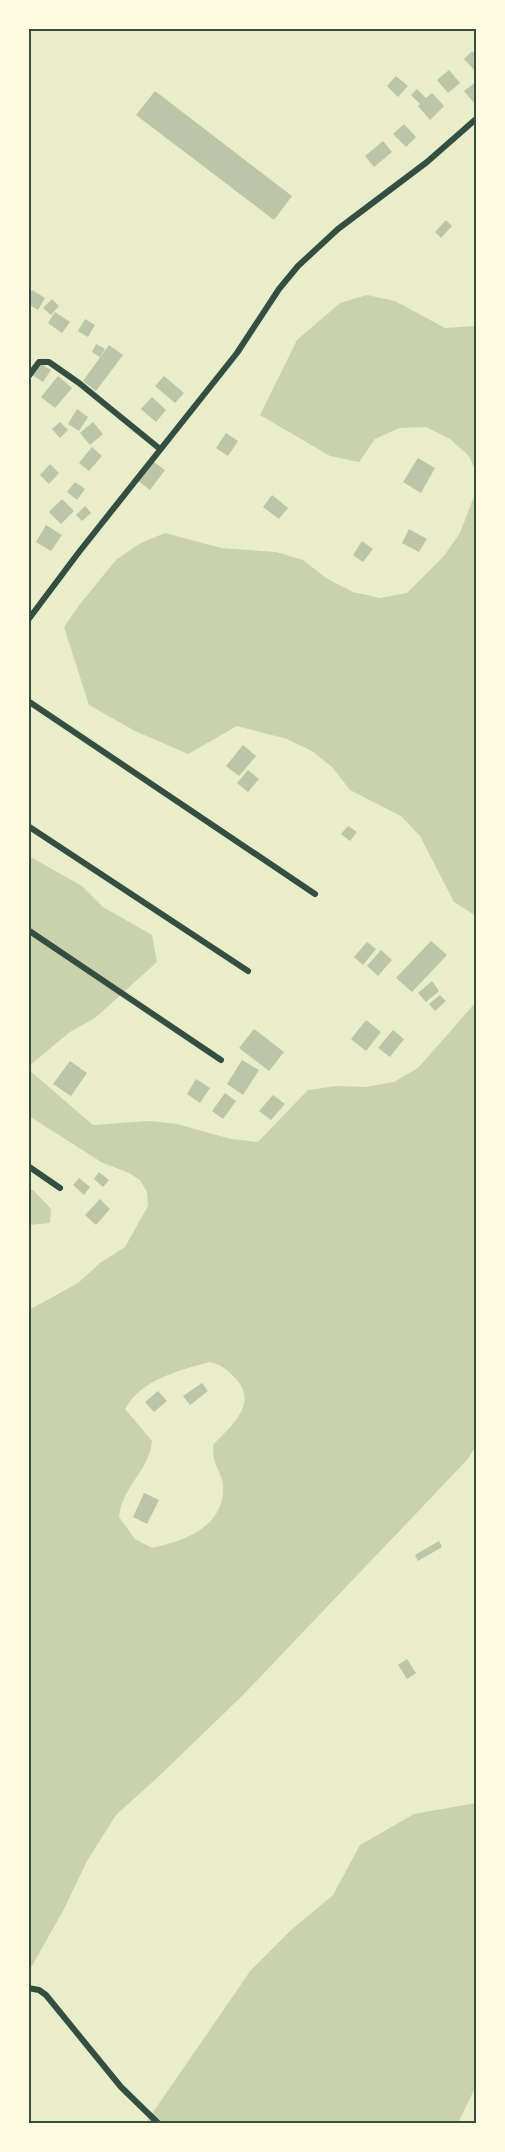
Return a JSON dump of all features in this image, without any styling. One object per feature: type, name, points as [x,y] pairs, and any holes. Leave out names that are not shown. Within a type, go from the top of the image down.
[{"type":"street","points":[[28,620],[237,353],[279,289],[298,266],[338,229],[427,162],[477,119]]},
{"type":"street","points":[[28,377],[39,362],[49,362],[79,383],[160,449]]},
{"type":"street","points":[[28,701],[315,894]]},
{"type":"street","points":[[28,826],[248,971]]},
{"type":"street","points":[[28,930],[221,1060]]},
{"type":"street","points":[[28,1166],[60,1188]]},
{"type":"street","points":[[28,1988],[39,1990],[46,1995],[121,2087],[159,2124]]},
{"type":"green space","points":[[367,295],[395,301],[445,328],[476,326],[476,473],[469,456],[450,439],[426,427],[399,428],[375,439],[359,462],[330,456],[260,415],[297,340],[340,303]]},
{"type":"green space","points":[[476,491],[476,916],[454,902],[420,836],[401,816],[350,790],[332,767],[312,751],[287,739],[237,726],[188,754],[135,731],[89,705],[64,627],[116,560],[139,544],[165,533],[221,548],[276,552],[303,560],[326,578],[353,592],[380,598],[407,593],[444,556],[460,533]]},
{"type":"green space","points":[[29,856],[82,886],[103,907],[152,935],[157,962],[95,1018],[70,1032],[29,1066]]},
{"type":"green space","points":[[476,1002],[476,1446],[467,1460],[243,1695],[116,1815],[87,1861],[63,1911],[29,1971],[29,1310],[78,1283],[100,1263],[125,1247],[148,1206],[147,1192],[140,1180],[101,1162],[29,1116],[29,1070],[93,1125],[149,1121],[177,1124],[231,1139],[258,1142],[308,1090],[337,1086],[365,1087],[394,1082],[418,1068]],"holes":[[[209,1362],[224,1368],[236,1379],[242,1388],[244,1397],[240,1415],[213,1445],[214,1459],[223,1483],[222,1500],[210,1522],[200,1530],[177,1541],[152,1548],[135,1539],[119,1517],[125,1496],[146,1462],[152,1441],[125,1409],[132,1399],[151,1383],[185,1369]]]},
{"type":"green space","points":[[29,1189],[33,1190],[51,1209],[50,1223],[29,1225]]},
{"type":"green space","points":[[476,1803],[476,2086],[458,2123],[145,2124],[251,1970],[290,1931],[333,1895],[360,1845],[414,1814]]},
{"type":"building","points":[[472,51],[476,55],[476,72],[464,59]]},
{"type":"building","points":[[449,70],[460,83],[448,93],[437,80]]},
{"type":"building","points":[[396,76],[408,86],[398,97],[387,86]]},
{"type":"building","points":[[476,82],[476,100],[474,103],[464,91]]},
{"type":"building","points":[[417,89],[426,98],[432,93],[444,106],[430,120],[411,95]]},
{"type":"building","points":[[155,91],[292,196],[274,220],[136,115]]},
{"type":"building","points":[[404,124],[416,137],[406,147],[393,134]]},
{"type":"building","points":[[383,141],[392,152],[374,167],[365,156]]},
{"type":"building","points":[[446,220],[452,226],[441,238],[435,232]]},
{"type":"building","points":[[32,290],[45,298],[38,310],[28,304],[28,295]]},
{"type":"building","points":[[52,299],[59,306],[51,315],[43,308]]},
{"type":"building","points":[[55,312],[70,322],[62,333],[48,323]]},
{"type":"building","points":[[85,319],[95,325],[88,337],[78,331]]},
{"type":"building","points":[[96,344],[105,349],[100,357],[92,352]]},
{"type":"building","points":[[109,345],[123,355],[96,391],[83,381]]},
{"type":"building","points":[[39,363],[51,370],[43,382],[32,375]]},
{"type":"building","points":[[58,376],[72,388],[55,408],[41,397]]},
{"type":"building","points":[[164,376],[184,393],[175,403],[155,386]]},
{"type":"building","points":[[152,397],[166,410],[156,422],[141,409]]},
{"type":"building","points":[[77,409],[88,417],[79,431],[68,424]]},
{"type":"building","points":[[60,422],[68,430],[60,438],[52,429]]},
{"type":"building","points":[[93,422],[103,434],[90,445],[80,433]]},
{"type":"building","points":[[226,433],[238,441],[228,456],[216,448]]},
{"type":"building","points":[[92,447],[102,456],[89,471],[79,463]]},
{"type":"building","points":[[418,458],[435,468],[421,493],[403,482]]},
{"type":"building","points":[[151,460],[165,470],[150,490],[137,480]]},
{"type":"building","points":[[50,464],[59,473],[49,484],[40,475]]},
{"type":"building","points":[[75,482],[85,489],[77,500],[67,492]]},
{"type":"building","points":[[272,495],[288,508],[279,519],[263,507]]},
{"type":"building","points":[[62,499],[74,511],[61,524],[49,512]]},
{"type":"building","points":[[85,506],[91,513],[82,521],[76,515]]},
{"type":"building","points":[[46,525],[62,535],[51,551],[36,542]]},
{"type":"building","points":[[409,529],[427,539],[419,552],[402,543]]},
{"type":"building","points":[[362,541],[373,549],[363,562],[353,555]]},
{"type":"building","points":[[243,745],[256,756],[239,776],[226,766]]},
{"type":"building","points":[[248,770],[259,779],[248,792],[237,783]]},
{"type":"building","points":[[348,826],[357,832],[350,841],[341,834]]},
{"type":"building","points":[[431,941],[447,955],[412,992],[396,978]]},
{"type":"building","points":[[367,942],[376,949],[363,965],[354,957]]},
{"type":"building","points":[[381,950],[392,960],[378,976],[367,966]]},
{"type":"building","points":[[432,981],[439,991],[426,1002],[418,993]]},
{"type":"building","points":[[440,995],[446,1001],[435,1011],[429,1004]]},
{"type":"building","points":[[366,1020],[381,1032],[366,1051],[351,1039]]},
{"type":"building","points":[[254,1029],[284,1052],[269,1071],[239,1048]]},
{"type":"building","points":[[393,1030],[404,1039],[390,1057],[378,1048]]},
{"type":"building","points":[[242,1060],[259,1070],[243,1095],[227,1084]]},
{"type":"building","points":[[70,1061],[87,1073],[71,1096],[53,1084]]},
{"type":"building","points":[[196,1079],[210,1088],[200,1103],[187,1094]]},
{"type":"building","points":[[225,1093],[236,1101],[223,1119],[212,1111]]},
{"type":"building","points":[[273,1095],[285,1104],[271,1120],[259,1111]]},
{"type":"building","points":[[99,1172],[109,1180],[103,1187],[94,1179]]},
{"type":"building","points":[[79,1178],[90,1187],[84,1195],[73,1185]]},
{"type":"building","points":[[100,1199],[110,1209],[96,1225],[85,1215]]},
{"type":"building","points":[[202,1383],[208,1391],[190,1405],[183,1396]]},
{"type":"building","points":[[158,1391],[167,1401],[154,1412],[145,1402]]},
{"type":"building","points":[[144,1493],[159,1500],[147,1524],[133,1517]]},
{"type":"building","points":[[439,1541],[442,1547],[418,1561],[415,1555]]},
{"type":"building","points":[[407,1659],[416,1673],[407,1679],[398,1665]]}]
